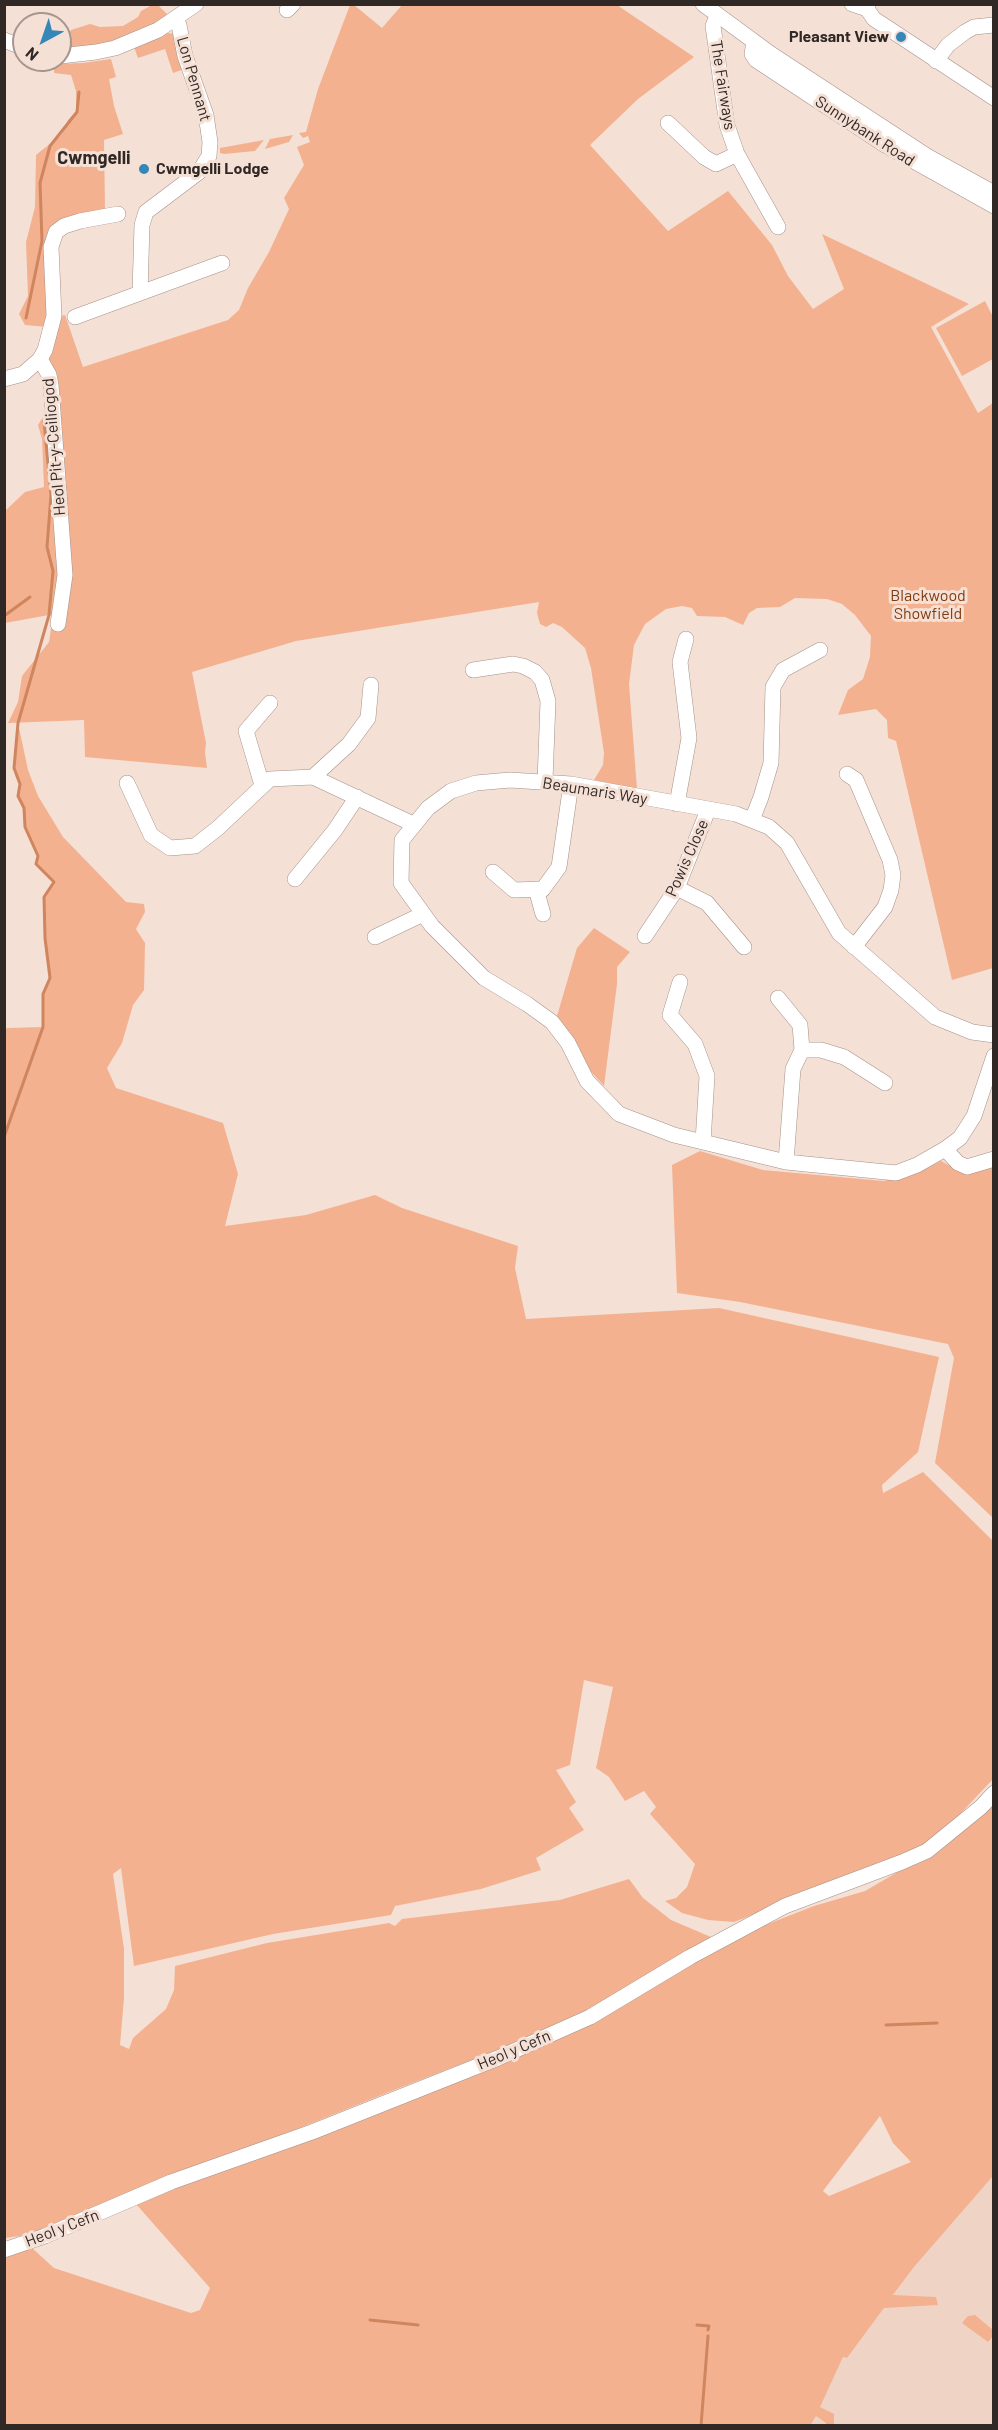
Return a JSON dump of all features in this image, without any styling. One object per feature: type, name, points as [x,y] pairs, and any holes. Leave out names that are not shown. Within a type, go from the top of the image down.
[{"type":"street","points":[[72,55],[115,48],[176,20],[196,4]]},
{"type":"street","name":"Sunnybank Road","points":[[703,4],[754,42],[927,156],[993,193]]},
{"type":"street","points":[[852,4],[868,7],[873,19],[993,98]]},
{"type":"street","name":"The Fairways","points":[[717,16],[714,26],[716,52],[727,125],[737,154],[778,227]]},
{"type":"street","name":"Lon Pennant","points":[[144,217],[146,212],[199,172],[209,156],[210,142],[206,116],[185,56],[176,20]]},
{"type":"street","points":[[936,61],[957,36],[974,27],[993,25]]},
{"type":"street","name":"Sunnybank Road","points":[[754,42],[752,54],[756,60],[885,145],[993,206]]},
{"type":"street","points":[[668,123],[704,157],[716,164],[737,154]]},
{"type":"street","points":[[67,232],[111,222],[118,214],[144,217],[140,293]]},
{"type":"street","name":"Heol Pit-y-Ceiliogod","points":[[58,624],[65,575],[51,386],[49,375],[40,359],[45,350],[54,316],[51,247],[56,232],[64,226],[118,214]]},
{"type":"street","points":[[75,317],[222,262]]},
{"type":"street","points":[[4,379],[23,374],[40,359]]},
{"type":"street","points":[[677,804],[689,738],[680,662],[686,639]]},
{"type":"street","points":[[752,820],[771,763],[773,687],[783,670],[801,651],[820,650]]},
{"type":"street","points":[[482,673],[502,665],[523,666],[535,672],[542,680],[547,689],[548,701],[545,781]]},
{"type":"street","points":[[313,777],[350,744],[368,718],[371,685]]},
{"type":"street","points":[[262,785],[246,731],[270,703]]},
{"type":"street","points":[[854,947],[885,907],[893,875],[891,860],[856,774]]},
{"type":"street","points":[[127,783],[151,835],[170,848],[195,846],[218,828],[270,779],[313,777],[413,824]]},
{"type":"street","name":"Beaumaris Way","points":[[703,1142],[674,1135],[619,1114],[587,1081],[568,1043],[552,1022],[484,978],[432,926],[401,883],[402,840],[428,808],[452,791],[476,783],[510,780],[545,781],[736,814],[752,820],[769,827],[787,843],[839,933],[854,947],[936,1017],[972,1032],[993,1035]]},
{"type":"street","points":[[493,872],[514,890],[543,889],[559,867],[571,784]]},
{"type":"street","points":[[295,879],[335,830],[357,797]]},
{"type":"street","name":"Powis Close","points":[[645,936],[677,888],[708,810]]},
{"type":"street","points":[[677,888],[707,903],[744,947]]},
{"type":"street","points":[[536,889],[543,914]]},
{"type":"street","points":[[375,937],[423,914]]},
{"type":"street","points":[[680,982],[670,1015],[695,1044],[707,1076],[703,1142],[786,1162],[896,1173],[917,1165],[960,1138],[974,1116],[993,1056]]},
{"type":"street","points":[[778,998],[800,1025],[802,1050],[793,1069],[786,1162]]},
{"type":"street","points":[[802,1050],[832,1053],[851,1061],[876,1081]]},
{"type":"street","points":[[945,1149],[958,1163],[967,1167],[993,1159]]},
{"type":"street","name":"Heol y Cefn","points":[[4,2250],[45,2236],[171,2182],[312,2132],[498,2058],[590,2017],[690,1957],[785,1906],[927,1851],[981,1807],[993,1792]]},
{"type":"shaded area","points":[[993,2176],[993,2425],[810,2426],[843,2357],[847,2358],[914,2267]]},
{"type":"green space","points":[[152,5],[158,5],[168,15],[145,29],[100,46],[72,48],[72,30],[90,24],[100,27],[123,26],[138,17],[141,11]]},
{"type":"green space","name":"Blackwood Showfield","points":[[350,5],[354,5],[382,28],[402,5],[617,5],[694,57],[638,99],[590,145],[668,231],[728,191],[772,245],[788,276],[813,309],[844,289],[822,234],[969,304],[931,327],[978,413],[993,403],[993,968],[952,980],[896,741],[888,738],[887,720],[876,709],[838,715],[848,690],[863,679],[870,657],[871,636],[855,615],[842,604],[827,599],[795,598],[780,607],[757,608],[749,613],[743,625],[725,617],[697,616],[692,608],[682,606],[666,609],[645,624],[634,645],[629,684],[637,789],[594,780],[603,765],[604,753],[591,668],[585,648],[562,627],[553,623],[546,627],[540,624],[537,613],[539,602],[296,641],[192,672],[206,743],[207,768],[85,757],[84,720],[8,723],[18,702],[22,676],[49,642],[53,616],[5,623],[5,511],[25,492],[44,487],[42,439],[38,425],[46,412],[53,375],[48,356],[60,316],[65,315],[83,367],[228,320],[239,310],[289,209],[284,198],[304,165],[297,147],[310,142],[308,136],[303,138],[299,133],[306,132],[318,89]]},
{"type":"green space","points":[[168,33],[174,34],[184,69],[173,73],[165,49],[138,58],[134,47]]},
{"type":"green space","points":[[111,59],[116,77],[109,79],[114,106],[123,134],[104,140],[105,210],[57,225],[47,327],[25,325],[19,314],[28,296],[26,242],[35,207],[36,155],[61,135],[68,120],[76,111],[76,91],[71,75],[54,72],[72,72],[72,63]]},
{"type":"green space","points":[[293,135],[289,142],[265,149],[270,139]]},
{"type":"green space","points":[[264,140],[255,151],[220,153],[220,148]]},
{"type":"green space","points":[[985,301],[993,317],[993,359],[962,376],[936,328]]},
{"type":"green space","points":[[18,723],[28,770],[38,796],[63,837],[126,902],[144,904],[145,912],[136,929],[145,943],[144,990],[133,1005],[122,1043],[107,1068],[116,1088],[223,1123],[238,1174],[225,1226],[306,1215],[375,1195],[402,1208],[518,1246],[515,1268],[526,1319],[719,1308],[939,1357],[918,1452],[882,1485],[883,1493],[923,1472],[993,1541],[994,1778],[935,1837],[907,1855],[734,1922],[708,1920],[682,1913],[665,1901],[676,1898],[687,1887],[695,1864],[650,1814],[656,1807],[644,1791],[625,1801],[609,1777],[596,1768],[613,1687],[584,1680],[570,1765],[556,1770],[576,1802],[569,1808],[584,1830],[536,1858],[541,1870],[481,1889],[395,1906],[391,1915],[273,1934],[134,1966],[121,1868],[113,1874],[124,1949],[124,1998],[120,2045],[129,2049],[133,2038],[166,2009],[174,1990],[175,1966],[267,1943],[389,1923],[395,1926],[402,1919],[560,1900],[629,1879],[643,1898],[671,1920],[711,1937],[575,2018],[526,2039],[63,2223],[26,2235],[5,2238],[4,1032],[7,1028],[43,1027],[43,994],[50,978],[45,938],[44,897],[54,882],[36,864],[38,856],[25,827],[24,808],[18,796],[20,784],[14,768]]},
{"type":"green space","points":[[594,928],[630,952],[617,967],[617,984],[604,1086],[585,1065],[579,1047],[557,1016],[577,948]]},
{"type":"green space","points":[[700,1151],[763,1170],[883,1181],[917,1173],[941,1161],[956,1169],[993,1166],[993,1518],[935,1463],[954,1358],[948,1344],[740,1302],[677,1293],[672,1165]]},
{"type":"green space","points":[[993,1803],[993,2176],[914,2267],[893,2295],[936,2297],[938,2305],[884,2308],[847,2358],[843,2357],[820,2407],[834,2414],[834,2425],[826,2425],[816,2416],[810,2426],[5,2425],[4,2258],[32,2248],[54,2268],[191,2313],[200,2310],[210,2288],[136,2204],[578,2030],[745,1933],[814,1906],[865,1891],[951,1841]],"holes":[[[880,2116],[893,2143],[911,2162],[829,2196],[823,2191]]]},
{"type":"green space","points":[[975,2315],[993,2330],[993,2336],[988,2342],[962,2323],[968,2316]]},
{"type":"waterway","points":[[26,318],[42,241],[40,183],[50,146],[77,112],[79,92]]},
{"type":"waterway","points":[[4,1137],[43,1027],[43,994],[50,978],[45,938],[44,897],[54,882],[36,864],[38,856],[25,827],[24,808],[18,796],[20,784],[14,768],[18,723],[49,615],[53,571],[47,547],[51,495],[44,421]]},
{"type":"waterway","points":[[4,616],[30,597]]},
{"type":"waterway","points":[[886,2025],[937,2023]]},
{"type":"waterway","points":[[370,2320],[418,2325]]},
{"type":"waterway","points":[[697,2325],[709,2326],[708,2330]]},
{"type":"waterway","points":[[701,2426],[708,2336]]},
{"type":"place","name":"Pleasant View","points":[[901,37]]},
{"type":"place","name":"Cwmgelli Lodge","points":[[144,169]]},
{"type":"district","name":"Cwmgelli","points":[[94,158]]}]
